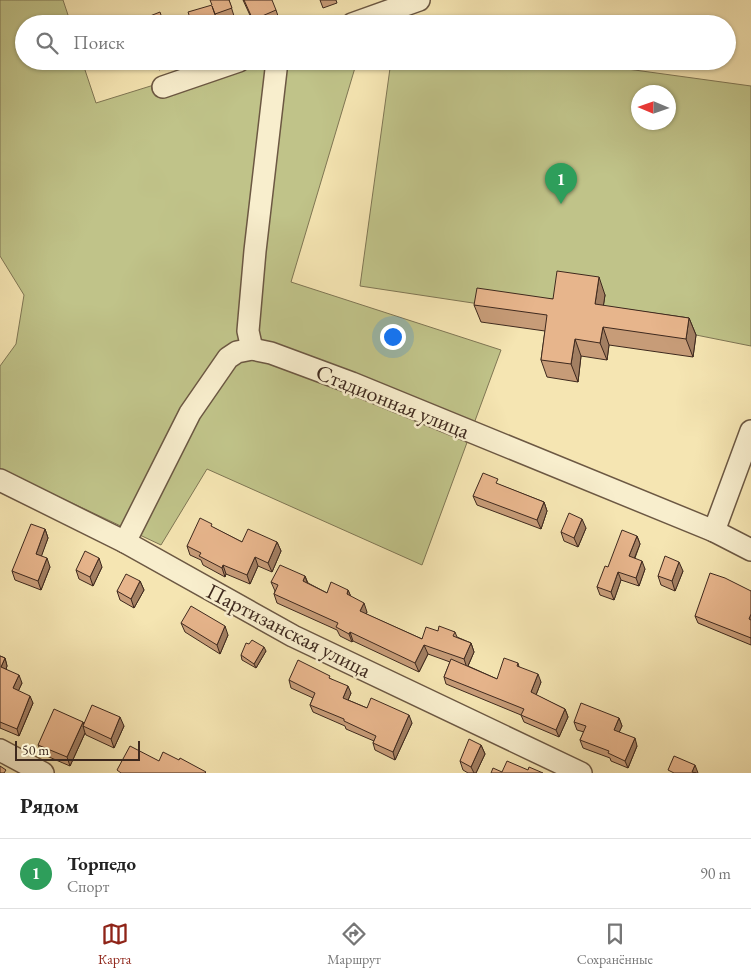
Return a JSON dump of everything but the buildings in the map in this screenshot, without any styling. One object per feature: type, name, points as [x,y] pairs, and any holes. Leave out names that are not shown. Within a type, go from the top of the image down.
[{"type":"street","points":[[378,15],[420,0]]},
{"type":"street","points":[[163,87],[213,70]]},
{"type":"street","points":[[124,542],[190,413],[228,358],[237,352],[252,349],[248,331],[253,269],[276,70]]},
{"type":"street","name":"Стадионная улица","points":[[252,349],[271,353],[352,383],[714,531],[751,550]]},
{"type":"street","points":[[714,531],[751,431]]},
{"type":"street","name":"Партизанская улица","points":[[0,480],[124,542],[293,636],[581,773]]},
{"type":"street","points":[[0,750],[43,773]]},
{"type":"green space","points":[[0,0],[63,0],[68,15],[15,15],[15,70],[85,70],[96,103],[202,70],[354,70],[291,282],[501,350],[422,565],[207,469],[161,545],[0,469],[0,366],[16,344],[24,295],[0,256]]},
{"type":"green space","points":[[390,70],[635,70],[751,86],[751,346],[696,335],[601,322],[605,294],[559,316],[360,286]]},
{"type":"place","name":"Торпедо","points":[[561,204]]}]
